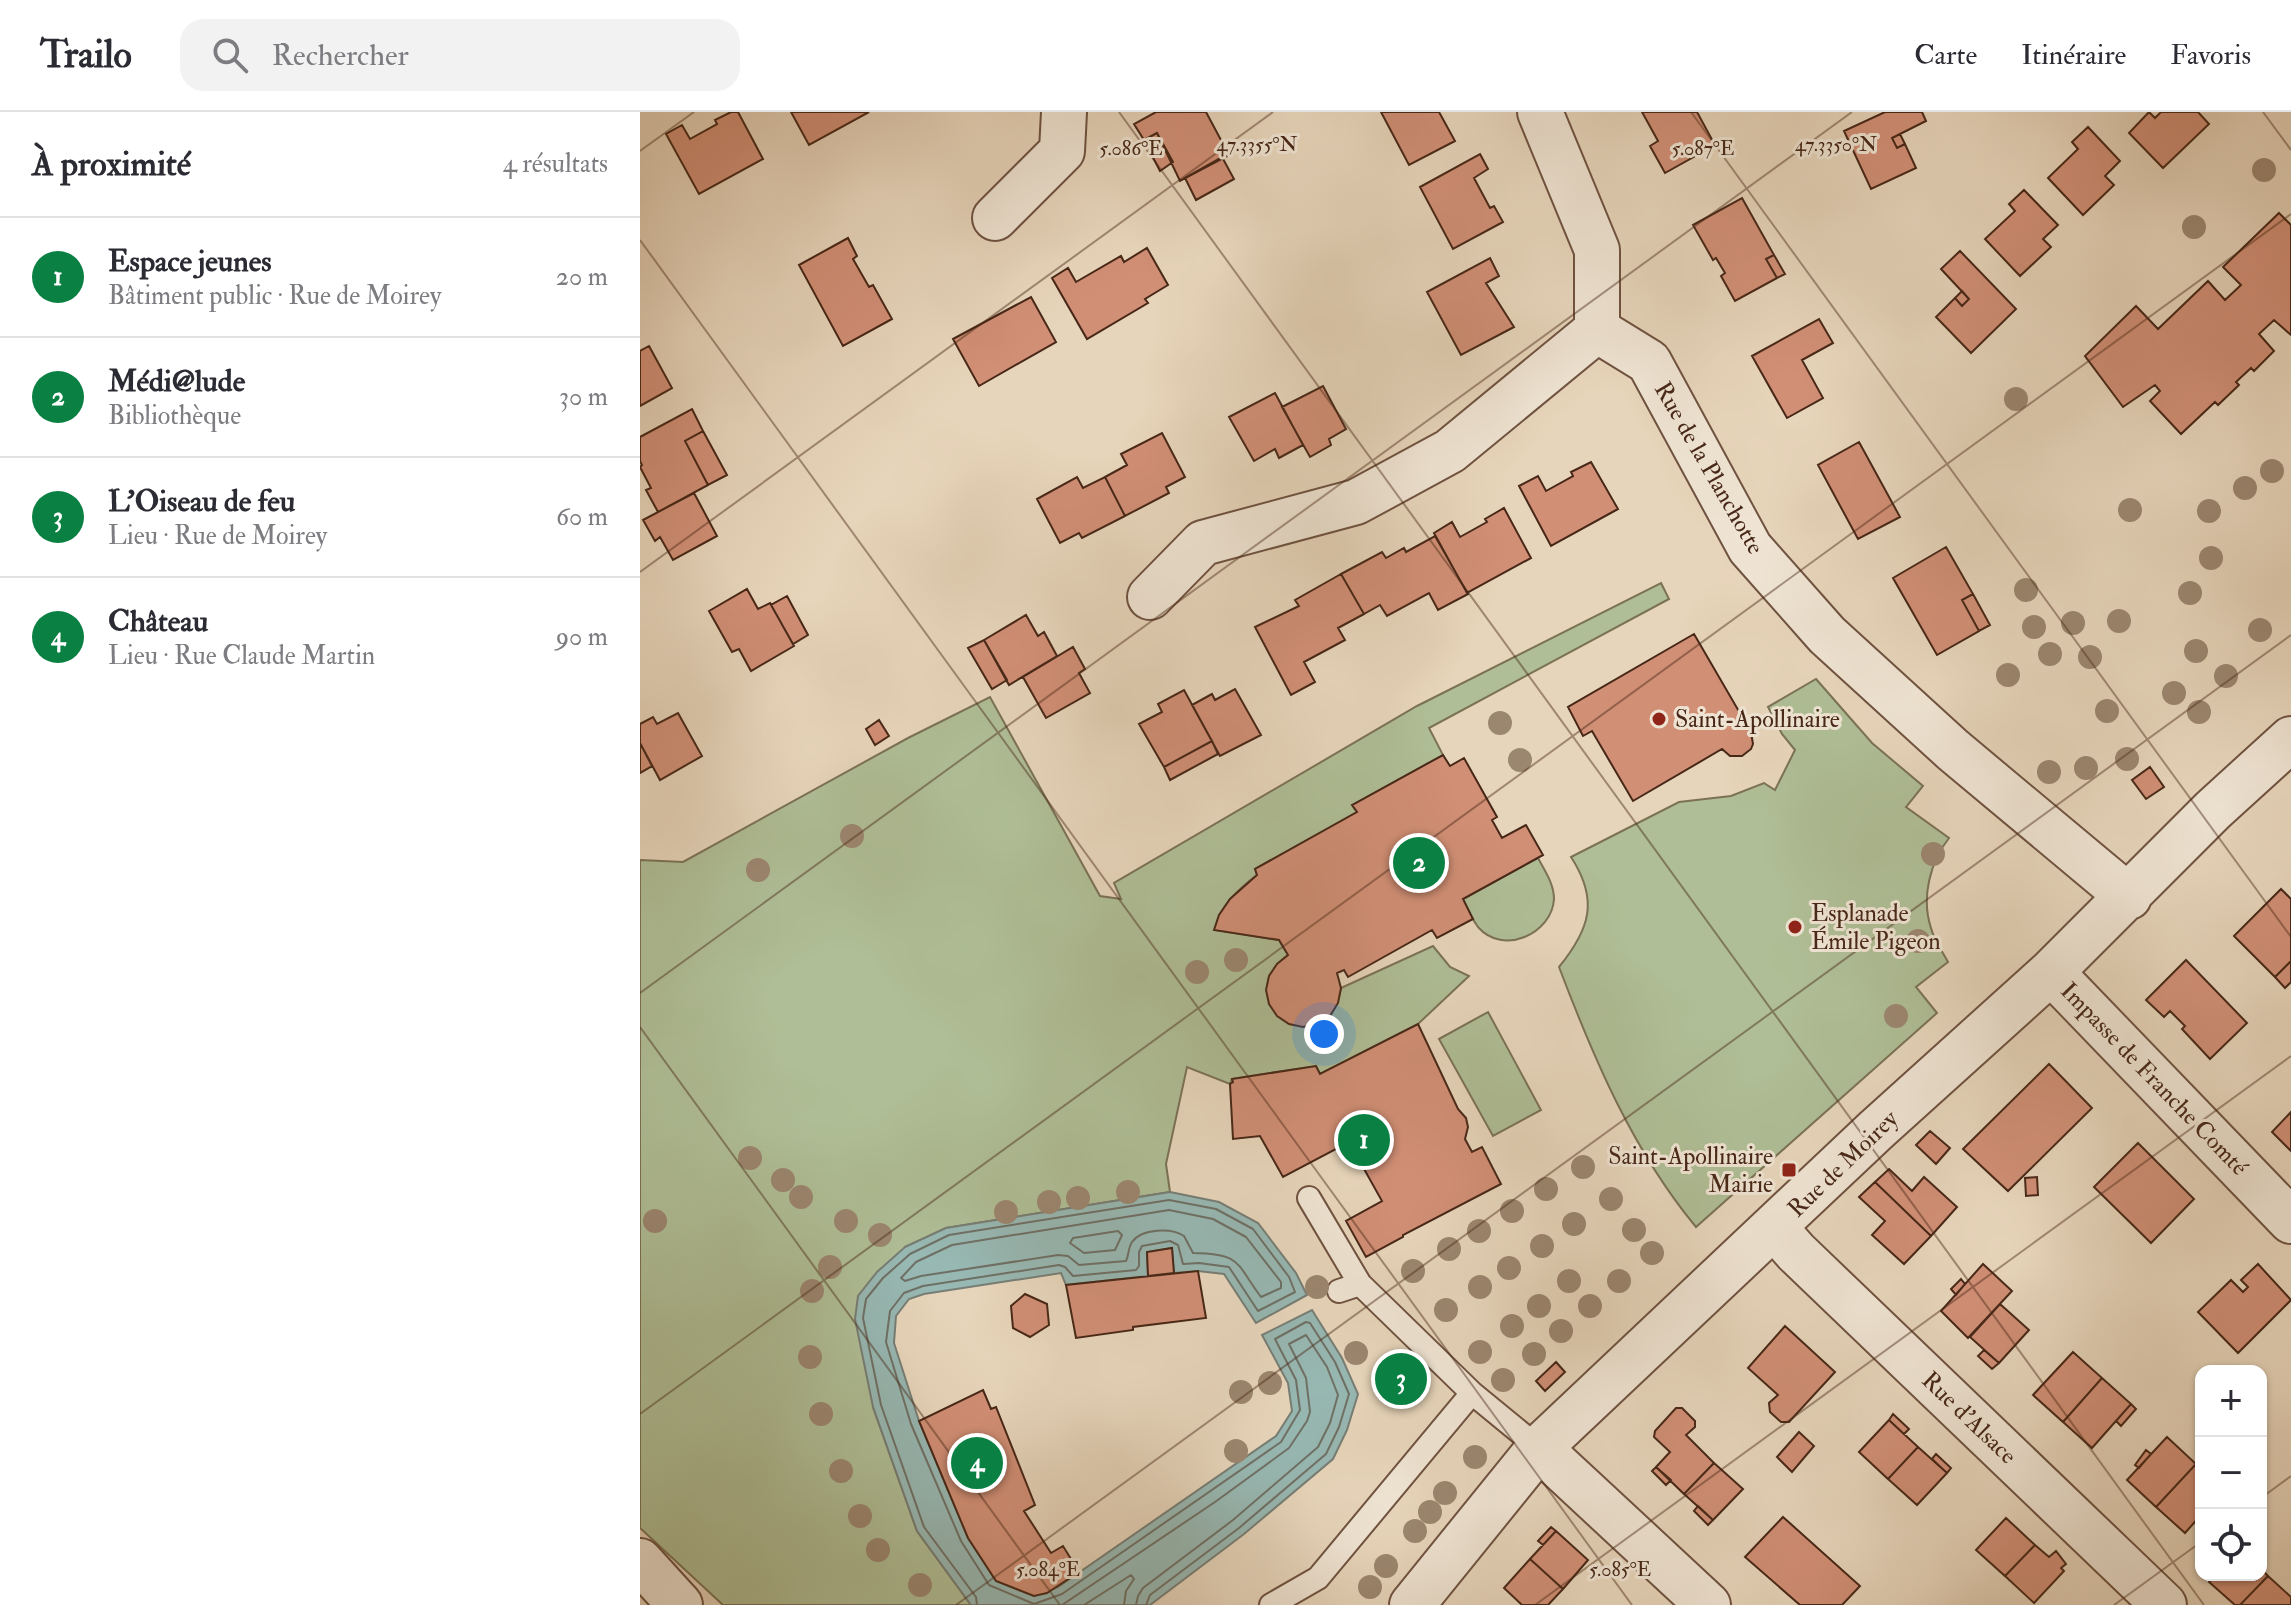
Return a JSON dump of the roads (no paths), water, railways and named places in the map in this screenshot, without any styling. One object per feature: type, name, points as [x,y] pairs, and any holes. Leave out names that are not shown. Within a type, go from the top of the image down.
[{"type":"street","points":[[995,218],[1062,151],[1064,112]]},
{"type":"street","points":[[1150,597],[1203,543],[1356,502],[1450,451],[1597,330],[1597,250],[1540,112]]},
{"type":"street","name":"Rue de la Planchotte","points":[[1597,330],[1649,362],[1750,548],[1827,635],[1953,750],[2129,897]]},
{"type":"street","name":"Rue de Moirey","points":[[1412,1605],[1539,1448],[1876,1130],[2051,972],[2213,810],[2291,739]]},
{"type":"street","name":"Impasse de Franche Comté","points":[[2051,972],[2291,1221]]},
{"type":"street","name":"Rue d'Alsace","points":[[1775,1228],[2150,1600]]},
{"type":"street","points":[[1539,1448],[1708,1605]]},
{"type":"street","points":[[640,1561],[680,1605]]},
{"type":"lane","points":[[1309,1198],[1349,1288],[1539,1448]]},
{"type":"lane","points":[[1271,1605],[1318,1578],[1472,1393]]},
{"type":"water","points":[[1170,1192],[1219,1202],[1258,1223],[1296,1273],[1307,1295],[1256,1323],[1224,1274],[1198,1271],[1174,1273],[1172,1248],[1147,1252],[1148,1276],[1066,1285],[1061,1273],[924,1294],[909,1299],[896,1316],[894,1343],[919,1421],[968,1538],[996,1581],[1034,1596],[1058,1587],[1276,1436],[1292,1411],[1288,1383],[1262,1335],[1312,1310],[1342,1358],[1358,1394],[1347,1430],[1333,1459],[1244,1534],[1150,1605],[971,1605],[917,1531],[873,1407],[855,1319],[858,1296],[877,1272],[905,1247],[946,1228]]},
{"type":"place","name":"Saint-Apollinaire","points":[[1659,719]]},
{"type":"place","name":"Médi@lude","points":[[1419,863]]},
{"type":"place","name":"Esplanade Émile Pigeon","points":[[1795,927]]},
{"type":"place","name":"Espace jeunes","points":[[1364,1140]]},
{"type":"place","name":"Saint-Apollinaire Mairie","points":[[1789,1170]]},
{"type":"place","name":"L'Oiseau de feu","points":[[1401,1379]]},
{"type":"place","name":"Château","points":[[977,1463]]}]
